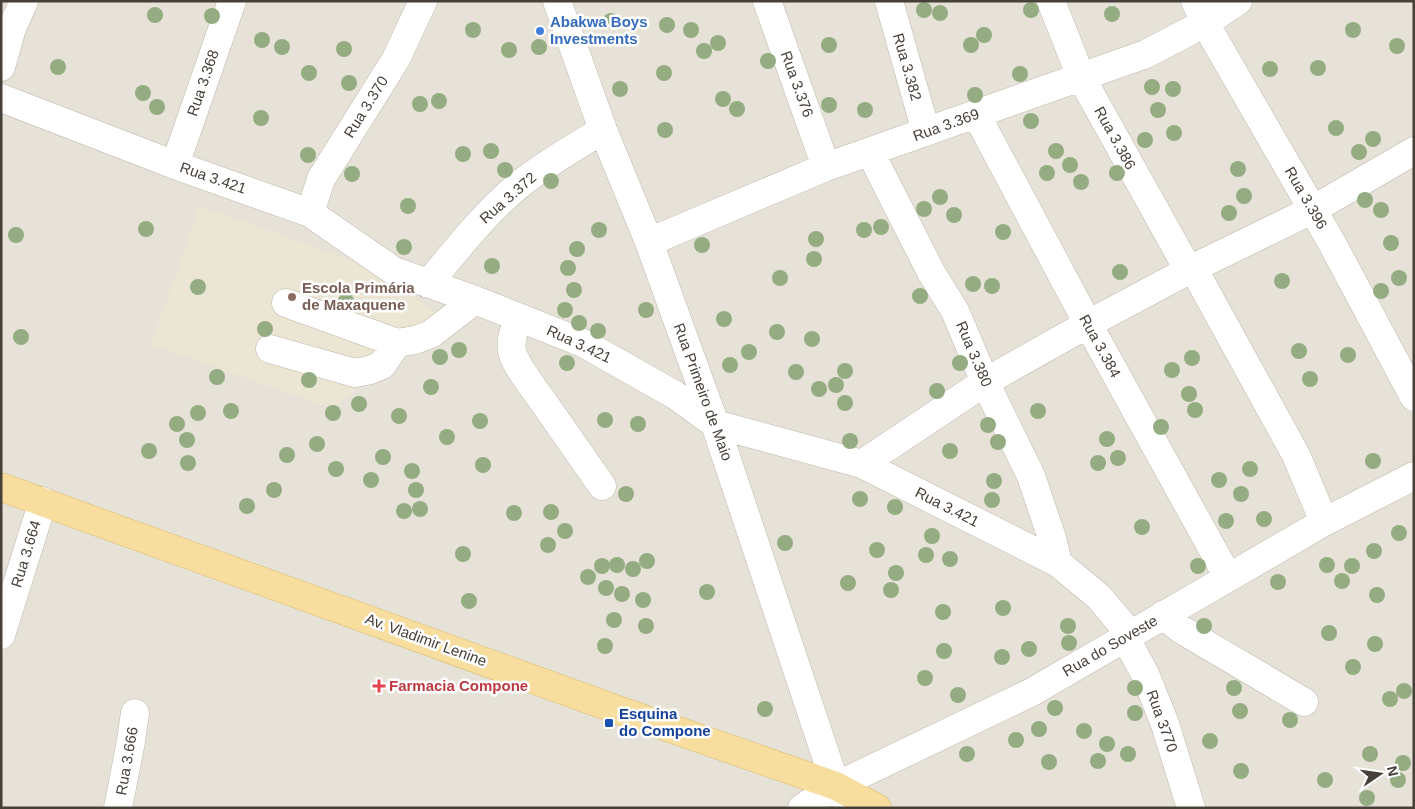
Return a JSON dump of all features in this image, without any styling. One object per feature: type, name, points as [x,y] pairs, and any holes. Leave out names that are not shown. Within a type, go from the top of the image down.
[{"type":"main road","name":"Av. Vladimir Lenine","points":[[1,487],[627,713],[877,808]]},
{"type":"street","points":[[1,67],[12,28],[24,1]]},
{"type":"street","name":"Rua 3.368","points":[[174,165],[232,1]]},
{"type":"street","name":"Rua 3.370","points":[[310,213],[321,178],[396,59],[423,1]]},
{"type":"street","name":"Rua Primeiro de Maio","points":[[557,1],[603,130],[649,242],[715,424],[844,797]]},
{"type":"street","name":"Rua 3.376","points":[[767,1],[826,167]]},
{"type":"street","name":"Rua 3.382","points":[[888,1],[926,132]]},
{"type":"street","name":"Rua 3.386","points":[[1051,1],[1081,77],[1296,455],[1324,522]]},
{"type":"street","name":"Rua 3.369","points":[[649,242],[826,167],[1146,54],[1200,12],[1238,1]]},
{"type":"street","name":"Rua 3.396","points":[[1200,12],[1333,246],[1414,397]]},
{"type":"street","name":"Rua 3.421","points":[[1,98],[174,165],[310,213],[394,271],[475,300],[583,343],[675,395],[715,424],[862,464],[1058,564],[1099,596],[1127,636]]},
{"type":"street","name":"Rua 3.384","points":[[976,114],[1088,324],[1228,577]]},
{"type":"street","name":"Rua 3.372","points":[[428,284],[472,230],[519,185],[603,130]]},
{"type":"street","points":[[862,464],[985,382],[1088,324],[1312,210],[1414,151]]},
{"type":"street","name":"Rua 3.380","points":[[870,152],[931,272],[955,310],[985,382],[1031,476],[1052,538],[1058,564]]},
{"type":"street","points":[[286,303],[397,343],[415,340],[431,334],[475,300]]},
{"type":"street","points":[[521,318],[514,329],[512,340],[512,351],[517,362],[602,486]]},
{"type":"street","points":[[270,349],[355,373],[382,365],[397,343]]},
{"type":"street","name":"Rua do Soveste","points":[[802,808],[844,797],[1032,692],[1324,522],[1412,480]]},
{"type":"street","name":"Rua 3.664","points":[[1,635],[42,502]]},
{"type":"street","points":[[1163,615],[1182,630],[1304,702]]},
{"type":"street","name":"Rua 3770","points":[[1127,636],[1165,724],[1192,808]]},
{"type":"street","name":"Rua 3.666","points":[[118,808],[135,714]]},
{"type":"shaded area","points":[[1,1],[1414,1],[1414,808],[1,808]]},
{"type":"shaded area","name":"Escola Primária de Maxaquene","points":[[200,206],[390,274],[443,321],[332,408],[151,345]]},
{"type":"place","name":"Abakwa Boys Investments","points":[[540,31]]},
{"type":"place","name":"Escola Primária de Maxaquene","points":[[292,297]]},
{"type":"place","name":"Farmacia Compone","points":[[379,686]]},
{"type":"place","name":"Esquina do Compone","points":[[609,723]]}]
